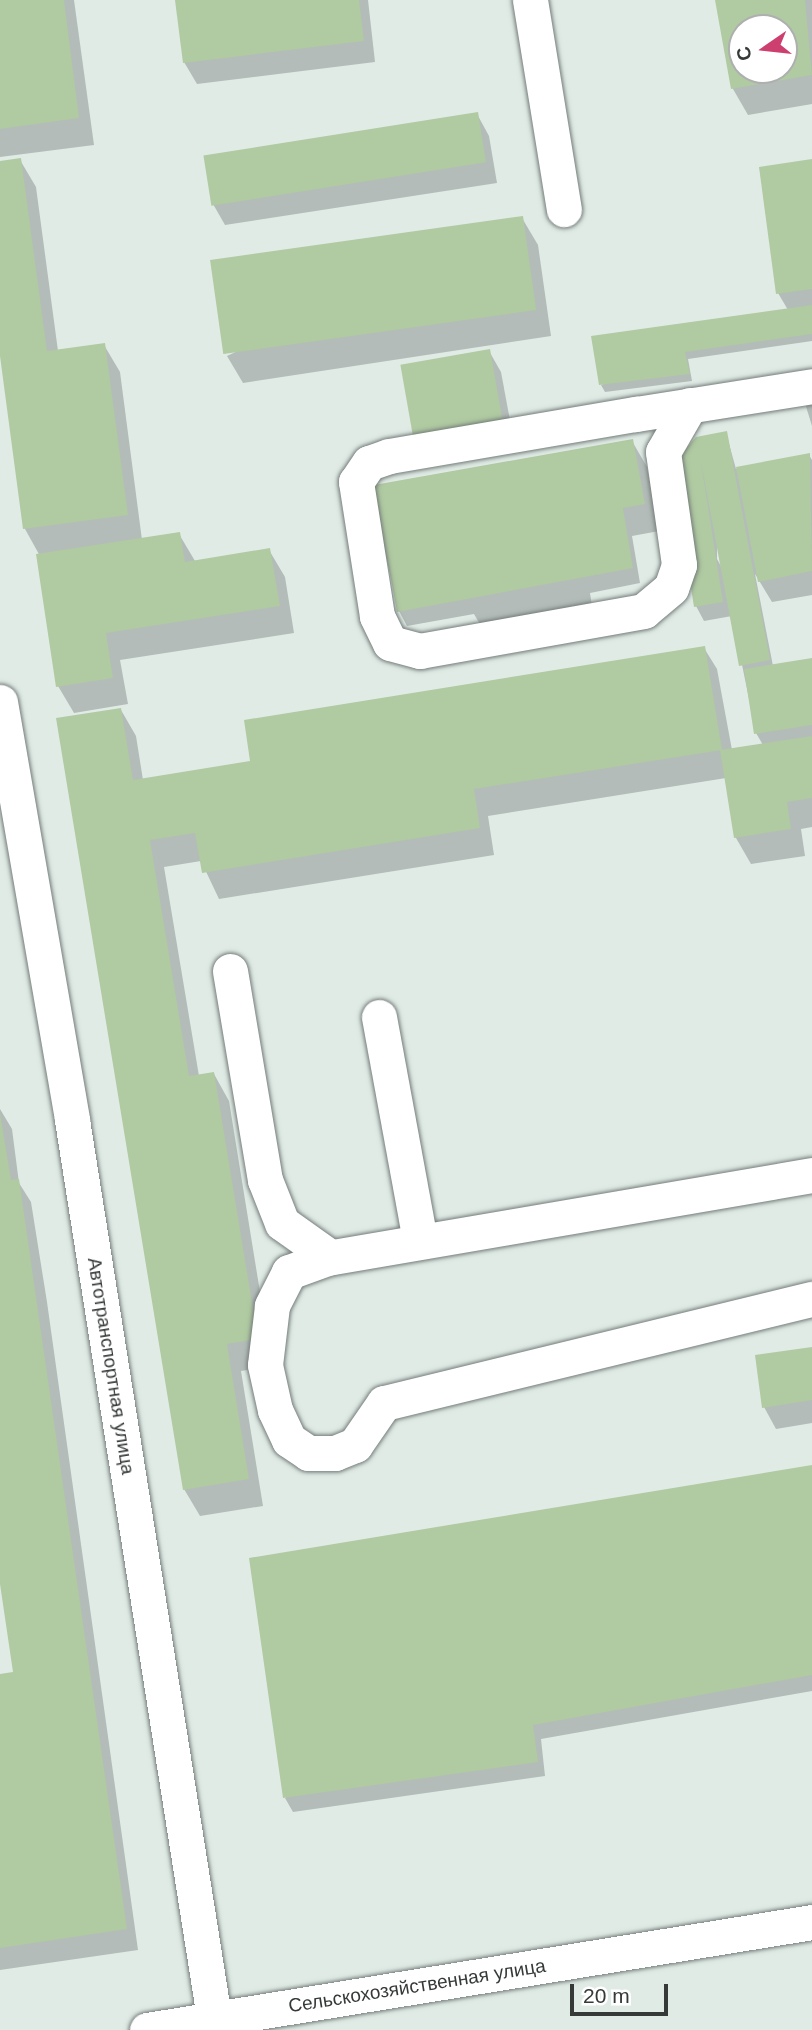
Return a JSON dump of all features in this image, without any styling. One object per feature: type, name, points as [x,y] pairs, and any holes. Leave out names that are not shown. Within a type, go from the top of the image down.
[{"type":"street","points":[[530,0],[565,209]]},
{"type":"street","points":[[690,405],[663,452],[679,565],[671,588],[643,611],[420,651],[390,643],[377,617],[356,482],[369,463],[690,405],[812,386]]},
{"type":"street","name":"Автотранспортная улица","points":[[0,702],[72,1120],[215,2025]]},
{"type":"street","points":[[230,971],[265,1180],[282,1223],[330,1257]]},
{"type":"street","points":[[379,1017],[420,1241]]},
{"type":"street","points":[[812,1175],[330,1257],[289,1272],[272,1306],[265,1365],[275,1410],[289,1440],[308,1452],[334,1453],[355,1445],[384,1403],[812,1299]]},
{"type":"street","name":"Сельскохозяйственная улица","points":[[147,2030],[215,2025],[812,1923]]},
{"type":"building","points":[[0,0],[64,0],[79,118],[0,129]]},
{"type":"building","points":[[175,0],[359,0],[364,41],[183,63]]},
{"type":"building","points":[[715,0],[805,0],[812,75],[798,77],[798,14],[728,14],[728,72]]},
{"type":"building","points":[[730,84],[760,84],[731,89]]},
{"type":"building","points":[[478,112],[486,162],[211,206],[203,155]]},
{"type":"building","points":[[21,158],[47,351],[105,343],[128,515],[23,529],[0,356],[0,161]]},
{"type":"building","points":[[812,159],[812,289],[776,294],[759,167]]},
{"type":"building","points":[[523,216],[536,310],[223,354],[210,260]]},
{"type":"building","points":[[812,305],[812,334],[685,352],[690,374],[599,385],[591,336]]},
{"type":"building","points":[[490,349],[503,421],[413,437],[400,365]]},
{"type":"building","points":[[727,431],[770,660],[739,666],[701,462],[723,602],[694,607],[672,465],[696,437]]},
{"type":"building","points":[[633,439],[645,504],[623,508],[633,568],[397,612],[374,485]]},
{"type":"building","points":[[810,453],[812,571],[758,582],[736,467]]},
{"type":"building","points":[[180,532],[185,562],[270,548],[280,606],[106,633],[113,678],[56,687],[36,554]]},
{"type":"building","points":[[705,646],[722,750],[474,789],[480,828],[202,873],[195,833],[150,840],[189,1076],[214,1072],[258,1339],[227,1344],[249,1479],[183,1490],[56,718],[121,708],[133,780],[250,761],[244,720]]},
{"type":"building","points":[[812,658],[812,725],[754,734],[744,669]]},
{"type":"building","points":[[812,736],[812,798],[787,802],[791,829],[734,838],[720,750]]},
{"type":"building","points":[[0,1113],[11,1180],[19,1179],[127,1929],[0,1948],[0,1674],[13,1672],[0,1584]]},
{"type":"building","points":[[812,1347],[812,1400],[762,1408],[755,1355]]},
{"type":"building","points":[[812,1465],[812,1675],[533,1725],[538,1762],[283,1798],[249,1558]]}]
